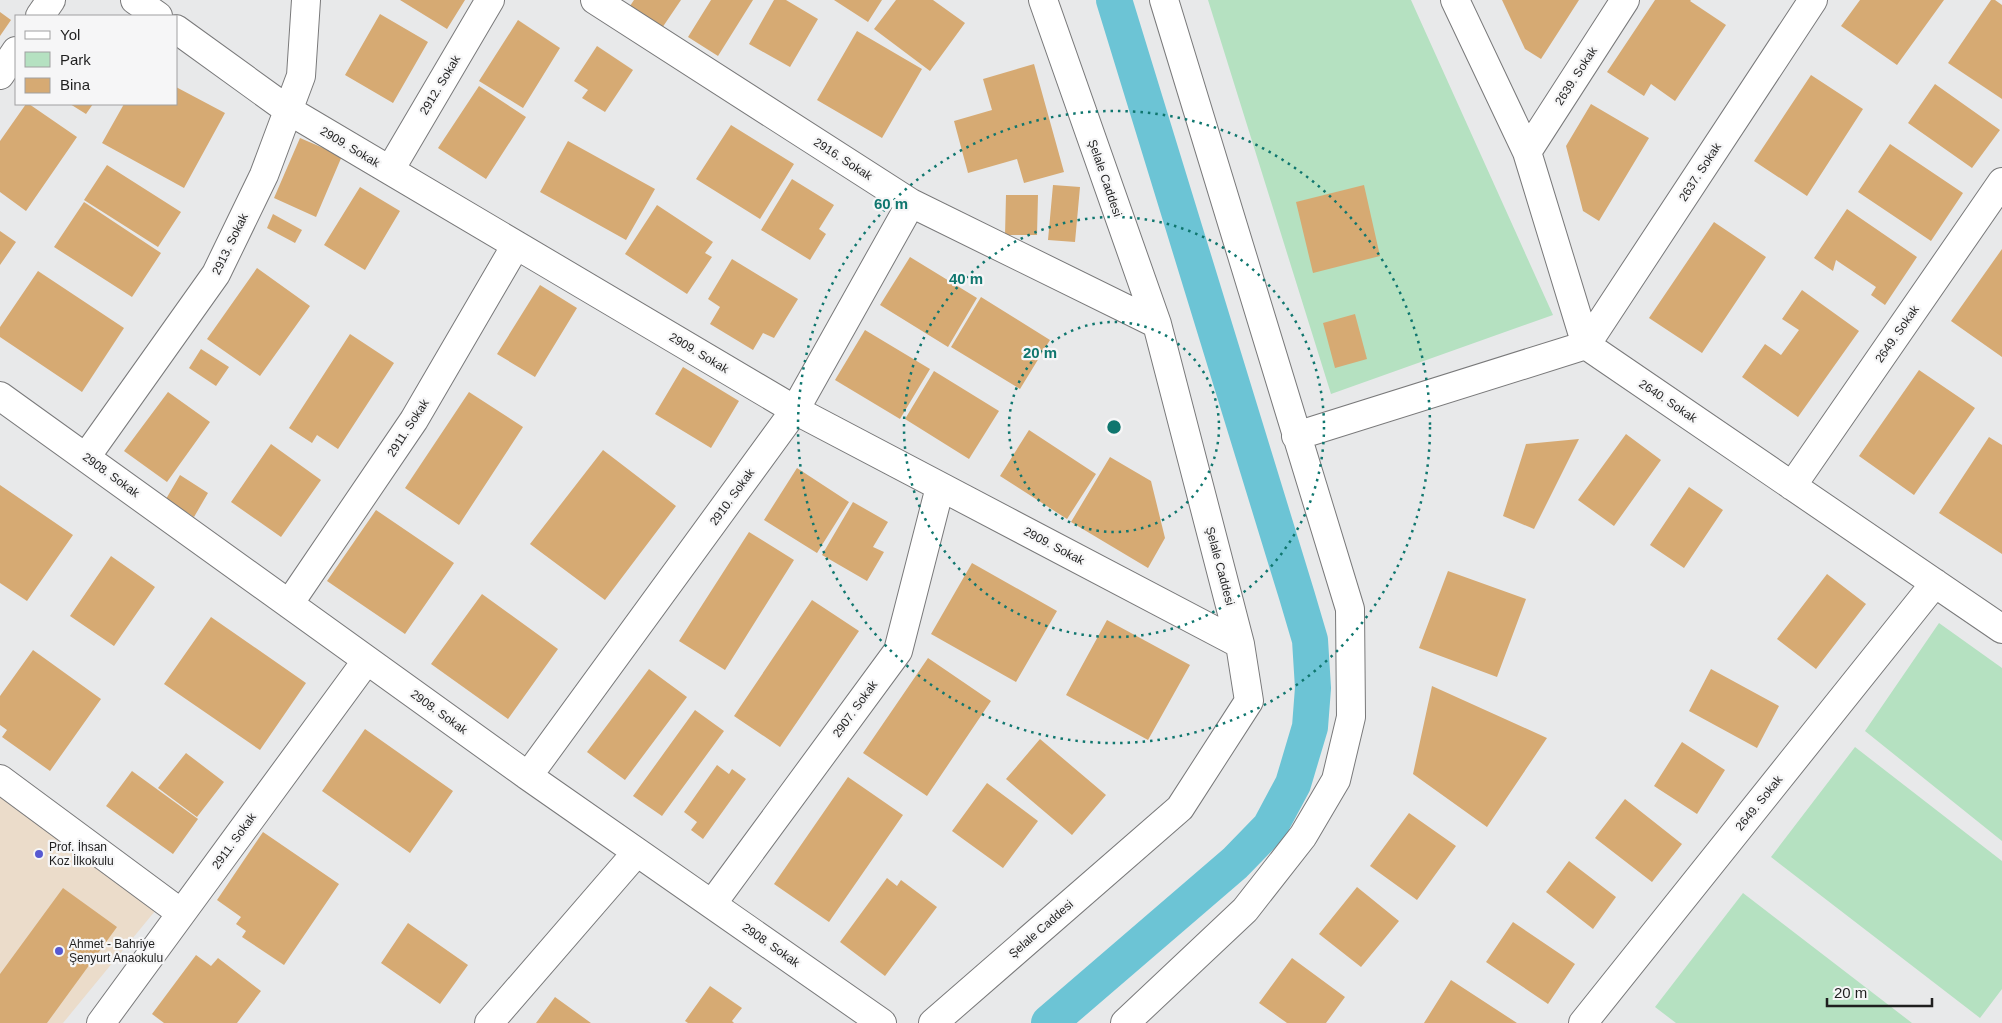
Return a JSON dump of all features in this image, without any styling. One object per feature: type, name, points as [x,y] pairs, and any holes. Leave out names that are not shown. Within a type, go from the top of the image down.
[{"type":"street","points":[[41,15],[51,0]]},
{"type":"street","points":[[136,0],[157,15]]},
{"type":"street","name":"2913. Sokak","points":[[86,457],[216,274],[264,175],[301,76],[306,0]]},
{"type":"street","name":"2912. Sokak","points":[[390,170],[490,0]]},
{"type":"street","name":"2916. Sokak","points":[[595,0],[911,203],[1157,324]]},
{"type":"street","name":"Şelale Caddesi","points":[[933,1023],[1180,808],[1248,701],[1240,644],[1157,324],[1043,0]]},
{"type":"street","points":[[1125,1023],[1245,910],[1303,836],[1336,780],[1351,717],[1350,609],[1164,0]]},
{"type":"street","points":[[1296,436],[1586,345],[1527,152],[1455,0]]},
{"type":"street","name":"2639. Sokak","points":[[1527,152],[1625,0]]},
{"type":"street","name":"2637. Sokak","points":[[1586,345],[1813,0]]},
{"type":"street","name":"2909. Sokak","points":[[178,30],[288,110],[795,410],[1240,644]]},
{"type":"street","points":[[0,76],[15,53]]},
{"type":"street","name":"2649. Sokak","points":[[1792,486],[2002,182]]},
{"type":"street","name":"2910. Sokak","points":[[528,776],[795,410],[911,203]]},
{"type":"street","name":"2911. Sokak","points":[[289,604],[414,420],[516,245]]},
{"type":"street","name":"2640. Sokak","points":[[1586,345],[2002,629]]},
{"type":"street","name":"2908. Sokak","points":[[0,396],[528,776],[882,1023]]},
{"type":"street","name":"2907. Sokak","points":[[712,904],[898,651],[940,487]]},
{"type":"street","name":"2649. Sokak","points":[[1583,1023],[1935,583]]},
{"type":"street","name":"2911. Sokak","points":[[101,1023],[367,660]]},
{"type":"street","points":[[0,779],[181,913]]},
{"type":"street","points":[[489,1023],[637,852]]},
{"type":"shaded area","name":"Prof. İhsan Koz İlkokulu","points":[[0,796],[155,911],[63,1023],[0,1023]]},
{"type":"green space","points":[[1208,0],[1411,0],[1553,315],[1331,394]]},
{"type":"green space","points":[[1939,623],[2002,668],[2002,841],[1865,731]]},
{"type":"green space","points":[[1855,747],[2002,861],[2002,989],[1980,1018],[1771,857]]},
{"type":"green space","points":[[1743,893],[1912,1023],[1676,1023],[1655,1007]]},
{"type":"building","points":[[400,0],[465,0],[447,29]]},
{"type":"building","points":[[634,0],[681,0],[660,31],[628,9]]},
{"type":"building","points":[[711,0],[753,0],[718,56],[688,37]]},
{"type":"building","points":[[774,0],[786,0],[818,19],[790,67],[749,44]]},
{"type":"building","points":[[834,0],[882,0],[868,22]]},
{"type":"building","points":[[896,0],[933,0],[965,23],[930,71],[874,29]]},
{"type":"building","points":[[1502,0],[1579,0],[1541,59],[1525,49]]},
{"type":"building","points":[[1655,0],[1691,0],[1726,25],[1675,101],[1651,84],[1644,96],[1607,72]]},
{"type":"building","points":[[1860,0],[1944,0],[1897,65],[1841,26]]},
{"type":"building","points":[[1991,0],[1995,0],[2002,5],[2002,99],[1948,63]]},
{"type":"building","points":[[0,12],[11,20],[0,36]]},
{"type":"building","points":[[380,14],[428,42],[393,103],[345,75]]},
{"type":"building","points":[[518,20],[560,48],[523,108],[479,81]]},
{"type":"building","points":[[857,31],[922,69],[882,138],[817,100]]},
{"type":"building","points":[[597,46],[633,70],[605,112],[582,98],[588,90],[574,81]]},
{"type":"building","points":[[1034,64],[1064,172],[1024,183],[1017,159],[968,173],[954,121],[992,110],[983,79]]},
{"type":"building","points":[[1811,75],[1863,109],[1807,196],[1754,161]]},
{"type":"building","points":[[1935,84],[2000,130],[1972,168],[1908,123]]},
{"type":"building","points":[[479,86],[526,117],[486,179],[438,148]]},
{"type":"building","points":[[178,88],[225,113],[184,188],[102,143],[123,105],[178,105]]},
{"type":"building","points":[[1591,104],[1649,138],[1599,221],[1583,211],[1566,146]]},
{"type":"building","points":[[25,105],[30,105],[77,137],[26,211],[0,192],[0,141]]},
{"type":"building","points":[[72,105],[92,105],[86,114]]},
{"type":"building","points":[[731,125],[794,164],[760,219],[696,179]]},
{"type":"building","points":[[300,138],[342,156],[316,217],[274,198]]},
{"type":"building","points":[[568,141],[655,189],[626,240],[540,192]]},
{"type":"building","points":[[1890,144],[1963,193],[1931,241],[1858,192]]},
{"type":"building","points":[[107,165],[181,212],[158,247],[84,200]]},
{"type":"building","points":[[792,179],[834,205],[819,229],[826,234],[810,260],[761,230]]},
{"type":"building","points":[[1053,185],[1080,187],[1075,242],[1048,240]]},
{"type":"building","points":[[1364,185],[1380,256],[1313,273],[1296,202]]},
{"type":"building","points":[[360,187],[400,211],[365,270],[324,245]]},
{"type":"building","points":[[1006,195],[1038,195],[1037,235],[1005,235]]},
{"type":"building","points":[[84,202],[161,253],[132,297],[54,247]]},
{"type":"building","points":[[657,205],[713,242],[705,253],[712,257],[687,294],[625,254]]},
{"type":"building","points":[[1847,209],[1917,257],[1885,305],[1871,295],[1876,287],[1836,260],[1833,271],[1814,258]]},
{"type":"building","points":[[273,214],[302,230],[295,243],[267,228]]},
{"type":"building","points":[[1714,222],[1766,257],[1702,353],[1649,318]]},
{"type":"building","points":[[0,231],[16,242],[0,265]]},
{"type":"building","points":[[2002,249],[2002,357],[1951,321]]},
{"type":"building","points":[[910,257],[977,298],[948,347],[880,305]]},
{"type":"building","points":[[732,259],[798,299],[774,338],[763,333],[753,350],[710,324],[720,307],[708,299]]},
{"type":"building","points":[[257,268],[310,306],[260,376],[207,339]]},
{"type":"building","points":[[38,271],[124,328],[82,392],[0,337],[0,327]]},
{"type":"building","points":[[540,285],[577,308],[535,377],[497,354]]},
{"type":"building","points":[[1802,290],[1859,331],[1798,417],[1742,377],[1765,344],[1781,355],[1799,330],[1782,319]]},
{"type":"building","points":[[981,297],[1050,340],[1020,389],[951,347]]},
{"type":"building","points":[[1355,314],[1367,359],[1335,368],[1323,323]]},
{"type":"building","points":[[865,330],[930,369],[900,419],[835,380]]},
{"type":"building","points":[[350,334],[394,363],[338,449],[317,435],[312,443],[289,428]]},
{"type":"building","points":[[201,349],[229,367],[216,386],[189,368]]},
{"type":"building","points":[[683,367],[739,401],[711,448],[655,414]]},
{"type":"building","points":[[1919,370],[1975,408],[1914,495],[1859,456]]},
{"type":"building","points":[[934,371],[999,411],[969,459],[905,419]]},
{"type":"building","points":[[168,392],[210,422],[167,482],[124,451]]},
{"type":"building","points":[[469,392],[523,427],[459,525],[405,488]]},
{"type":"building","points":[[1029,430],[1096,474],[1067,519],[1000,476]]},
{"type":"building","points":[[1626,434],[1661,460],[1614,526],[1578,500]]},
{"type":"building","points":[[1989,437],[2002,445],[2002,554],[1939,513]]},
{"type":"building","points":[[1579,439],[1534,529],[1503,516],[1526,444]]},
{"type":"building","points":[[271,444],[321,480],[281,537],[231,502]]},
{"type":"building","points":[[603,450],[676,506],[605,600],[530,544]]},
{"type":"building","points":[[1110,457],[1151,481],[1165,538],[1148,568],[1071,522]]},
{"type":"building","points":[[797,468],[849,502],[817,553],[764,520]]},
{"type":"building","points":[[180,475],[208,493],[194,517],[166,499]]},
{"type":"building","points":[[0,485],[73,535],[27,601],[0,583]]},
{"type":"building","points":[[1689,487],[1723,510],[1684,568],[1650,545]]},
{"type":"building","points":[[853,502],[888,522],[873,547],[884,552],[867,581],[822,555]]},
{"type":"building","points":[[376,510],[454,563],[405,634],[327,581]]},
{"type":"building","points":[[749,532],[794,560],[725,670],[679,641]]},
{"type":"building","points":[[111,556],[155,587],[114,646],[70,616]]},
{"type":"building","points":[[972,563],[1057,611],[1016,682],[931,634]]},
{"type":"building","points":[[1448,571],[1526,599],[1497,677],[1419,648]]},
{"type":"building","points":[[1827,574],[1866,604],[1816,669],[1777,639]]},
{"type":"building","points":[[482,594],[558,649],[508,719],[431,664]]},
{"type":"building","points":[[812,600],[859,631],[780,747],[734,716]]},
{"type":"building","points":[[211,617],[306,683],[260,750],[164,684]]},
{"type":"building","points":[[1107,620],[1190,665],[1148,740],[1066,695]]},
{"type":"building","points":[[33,650],[101,699],[50,771],[2,737],[7,730],[0,725],[0,696]]},
{"type":"building","points":[[928,658],[991,701],[927,796],[863,753]]},
{"type":"building","points":[[649,669],[687,697],[625,780],[587,752]]},
{"type":"building","points":[[1711,669],[1779,706],[1757,748],[1689,711]]},
{"type":"building","points":[[1432,686],[1547,738],[1487,827],[1413,774]]},
{"type":"building","points":[[695,710],[724,731],[662,816],[633,796]]},
{"type":"building","points":[[365,729],[453,791],[410,853],[322,791]]},
{"type":"building","points":[[1040,739],[1106,795],[1072,835],[1006,779]]},
{"type":"building","points":[[1682,742],[1725,770],[1697,814],[1654,786]]},
{"type":"building","points":[[186,753],[224,782],[197,817],[158,788]]},
{"type":"building","points":[[717,765],[729,774],[732,769],[746,779],[703,839],[691,830],[697,822],[684,812]]},
{"type":"building","points":[[132,771],[198,819],[173,854],[106,806]]},
{"type":"building","points":[[848,777],[903,815],[829,922],[774,884]]},
{"type":"building","points":[[987,783],[1038,821],[1003,868],[952,831]]},
{"type":"building","points":[[1625,799],[1682,844],[1652,882],[1595,838]]},
{"type":"building","points":[[1409,813],[1456,846],[1417,900],[1370,866]]},
{"type":"building","points":[[263,832],[339,884],[284,965],[242,937],[246,931],[236,924],[241,917],[217,900]]},
{"type":"building","points":[[1569,861],[1616,897],[1593,929],[1546,892]]},
{"type":"building","points":[[887,878],[897,886],[901,880],[937,907],[885,976],[840,942]]},
{"type":"building","points":[[1357,887],[1399,921],[1361,967],[1319,934]]},
{"type":"building","name":"Ahmet - Bahriye Şenyurt Anaokulu","points":[[63,888],[117,927],[47,1023],[0,1023],[0,974]]},
{"type":"building","points":[[1513,922],[1575,964],[1548,1004],[1486,962]]},
{"type":"building","points":[[408,923],[468,965],[440,1004],[381,963]]},
{"type":"building","points":[[196,955],[211,966],[218,958],[261,991],[237,1023],[164,1023],[152,1014]]},
{"type":"building","points":[[1292,958],[1345,997],[1326,1023],[1287,1023],[1259,1003]]},
{"type":"building","points":[[1451,980],[1517,1023],[1424,1023]]},
{"type":"building","points":[[710,986],[742,1008],[732,1021],[734,1023],[688,1023],[685,1021]]},
{"type":"building","points":[[555,997],[591,1023],[536,1023]]},
{"type":"waterway","points":[[1049,1023],[1235,863],[1270,827],[1293,784],[1310,727],[1313,688],[1310,640],[1114,0]]},
{"type":"place","name":"Prof. İhsan Koz İlkokulu","points":[[39,854]]},
{"type":"place","name":"Ahmet - Bahriye Şenyurt Anaokulu","points":[[59,951]]}]
